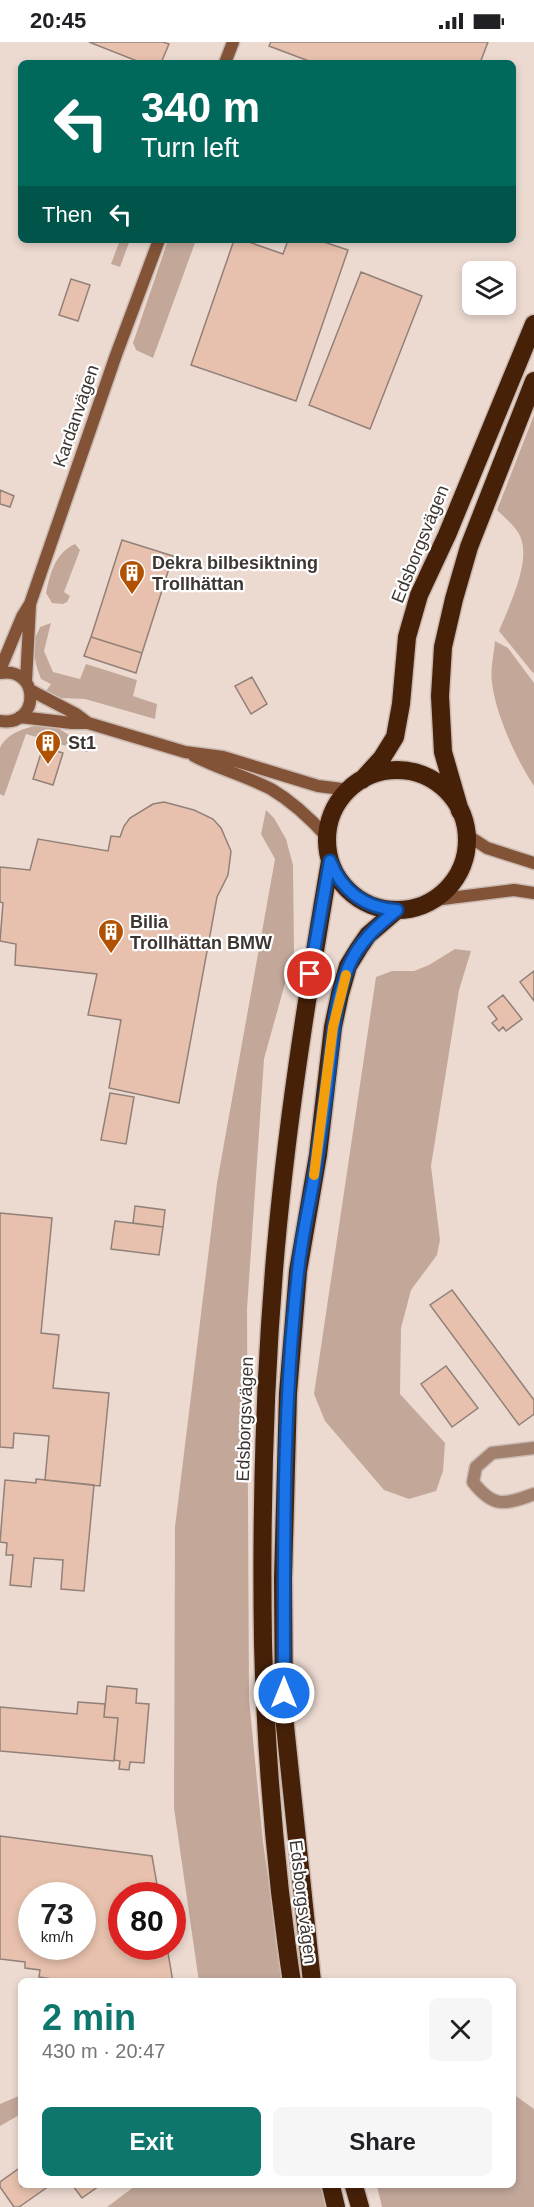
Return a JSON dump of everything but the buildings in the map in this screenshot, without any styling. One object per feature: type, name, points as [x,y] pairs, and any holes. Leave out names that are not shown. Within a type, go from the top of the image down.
[{"type":"highway","name":"Edsborgsvägen","points":[[356,785],[382,758],[396,737],[407,637],[419,596],[447,535],[534,324]]},
{"type":"highway","points":[[460,811],[447,792],[429,778],[395,770],[384,772],[356,785],[334,811],[327,837],[330,861],[343,884],[356,896],[371,905],[397,910],[410,909],[434,900],[459,872],[466,847],[466,834],[460,811],[443,752],[440,696],[442,646],[470,547],[534,381]]},
{"type":"highway","name":"Edsborgsvägen","points":[[291,1978],[273,1833],[265,1712],[262,1579],[266,1394],[274,1269],[285,1166],[306,997],[330,861]]},
{"type":"highway","name":"Edsborgsvägen","points":[[312,1978],[284,1716],[288,1393],[298,1271],[318,1155],[333,1027],[340,994],[348,966],[359,948],[368,935],[397,910]]},
{"type":"highway","points":[[331,2188],[336,2207]]},
{"type":"highway","points":[[355,2188],[360,2207]]},
{"type":"street","points":[[226,60],[232,42]]},
{"type":"street","name":"Kardanvägen","points":[[0,671],[22,617],[30,604],[116,355],[158,243]]},
{"type":"street","name":"Kardanvägen","points":[[20,717],[30,705],[28,685],[30,604]]},
{"type":"street","points":[[0,671],[14,674],[88,723]]},
{"type":"street","points":[[2,725],[20,717],[88,723],[185,752],[223,757],[318,786],[356,785]]},
{"type":"street","points":[[185,752],[218,769],[270,789],[304,812],[327,837]]},
{"type":"street","points":[[466,834],[487,848],[534,863]]},
{"type":"street","points":[[434,900],[514,890],[534,893]]},
{"type":"street","points":[[534,1449],[492,1453],[476,1467],[473,1482],[485,1497],[498,1503],[520,1500],[534,1494]]},
{"type":"shaded area","points":[[119,243],[129,243],[120,267],[111,264]]},
{"type":"shaded area","points":[[167,243],[195,243],[153,358],[136,350],[133,343]]},
{"type":"shaded area","points":[[534,415],[533,673],[499,631],[518,582],[523,544],[512,524],[497,510]]},
{"type":"shaded area","points":[[75,544],[80,550],[64,592],[70,596],[63,604],[52,603],[46,593],[52,572],[58,558]]},
{"type":"shaded area","points":[[51,623],[44,651],[53,672],[80,679],[86,664],[137,680],[133,696],[157,704],[155,719],[85,699],[60,698],[46,691],[51,684],[41,679],[32,645],[40,627]]},
{"type":"shaded area","points":[[495,641],[508,648],[534,683],[534,786],[520,763],[502,723],[494,696],[492,667]]},
{"type":"shaded area","points":[[38,725],[56,727],[92,749],[87,752],[26,734],[4,796],[0,794],[0,748],[11,735]]},
{"type":"shaded area","points":[[266,810],[274,818],[286,839],[293,865],[294,951],[264,1059],[247,1309],[249,1699],[263,1842],[283,1978],[198,1978],[174,1808],[175,1527],[217,1183],[275,859],[261,834]]},
{"type":"shaded area","points":[[455,949],[471,951],[459,990],[431,1166],[440,1240],[437,1255],[411,1290],[401,1328],[400,1394],[445,1443],[443,1471],[436,1491],[409,1499],[384,1490],[325,1421],[314,1394],[376,977],[392,971],[414,971],[429,965]]},
{"type":"shaded area","points":[[18,2096],[18,2116],[0,2126],[0,2104]]},
{"type":"shaded area","points":[[516,2096],[534,2109],[534,2207],[382,2207],[377,2188],[516,2188]]},
{"type":"shaded area","points":[[132,2188],[327,2188],[331,2207],[107,2207]]},
{"type":"slow traffic","points":[[314,1175],[333,1027],[346,975]]},
{"type":"place","name":"Dekra bilbesiktning Trollhättan","points":[[132,596]]},
{"type":"place","name":"St1","points":[[48,766]]},
{"type":"place","name":"Bilia Trollhättan BMW","points":[[111,955]]},
{"type":"route","points":[[284,1693],[288,1393],[298,1271],[318,1155],[333,1027],[348,966],[368,935],[397,910],[371,905],[349,891],[338,877],[330,861],[310,974]]}]
